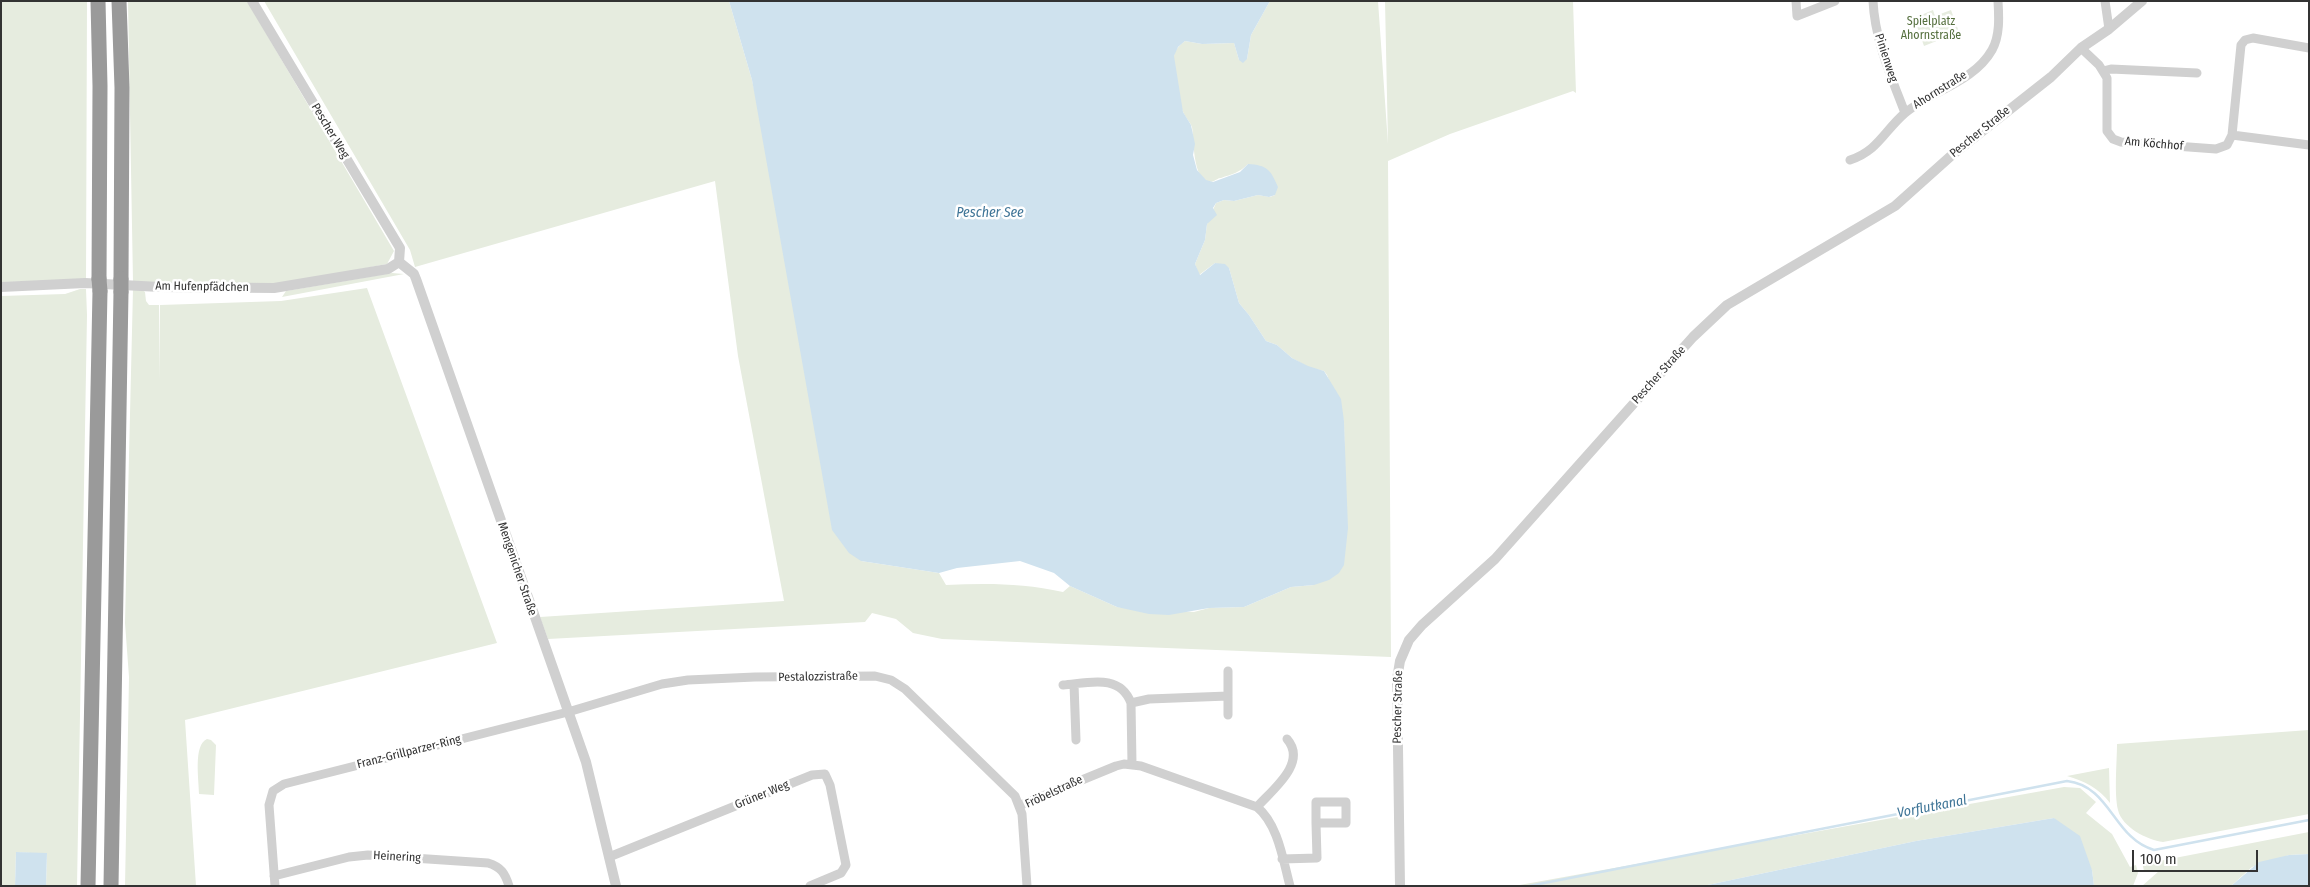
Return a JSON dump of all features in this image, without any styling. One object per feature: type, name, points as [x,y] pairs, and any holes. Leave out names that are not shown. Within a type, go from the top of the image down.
[{"type":"highway","points":[[88,886],[100,285],[98,1]]},
{"type":"highway","points":[[111,886],[121,285],[122,88],[119,1]]},
{"type":"street","name":"Pescher Weg","points":[[252,1],[400,248],[399,262]]},
{"type":"street","points":[[1796,1],[1797,16],[1835,1]]},
{"type":"street","name":"Pinienweg","points":[[1873,1],[1877,33],[1884,58],[1905,113]]},
{"type":"street","name":"Ahornstraße","points":[[1850,160],[1872,150],[1905,113],[1919,102],[1958,80],[1986,59],[1996,38],[1998,1]]},
{"type":"street","points":[[2105,1],[2109,29]]},
{"type":"street","name":"Pescher Straße","points":[[1400,886],[1397,679],[1400,661],[1409,640],[1422,625],[1495,559],[1693,337],[1727,305],[1895,206],[1967,142],[2050,77],[2081,48],[2109,29],[2142,1]]},
{"type":"street","points":[[2309,48],[2253,38],[2246,40],[2241,45],[2232,135],[2309,145]]},
{"type":"street","points":[[2081,48],[2103,71],[2111,69],[2197,73]]},
{"type":"street","name":"Am Köchhof","points":[[2103,71],[2108,84],[2107,131],[2113,139],[2121,142],[2216,149],[2227,145],[2232,135]]},
{"type":"street","name":"Am Hufenpfädchen","points":[[1,288],[85,282],[160,287],[274,288],[388,269],[399,262]]},
{"type":"street","name":"Mengenicher Straße","points":[[399,262],[414,274],[416,279],[568,712],[591,780],[616,886]]},
{"type":"street","points":[[1228,671],[1228,715]]},
{"type":"street","name":"Pestalozzistraße","points":[[568,712],[640,689],[688,680],[875,676],[891,680],[905,689],[1015,796],[1020,805]]},
{"type":"street","points":[[1062,685],[1107,682],[1116,684],[1128,695],[1131,703],[1132,764],[1257,807],[1266,814],[1273,829],[1290,886]]},
{"type":"street","points":[[1074,684],[1076,740]]},
{"type":"street","points":[[1131,703],[1149,699],[1228,696]]},
{"type":"street","name":"Franz-Grillparzer-Ring","points":[[274,876],[270,812],[271,795],[278,787],[568,712]]},
{"type":"street","points":[[1257,807],[1292,765],[1294,755],[1292,745],[1287,739]]},
{"type":"street","name":"Fröbelstraße","points":[[1027,886],[1020,805],[1116,766],[1132,764]]},
{"type":"street","name":"Grüner Weg","points":[[609,857],[819,773],[825,774],[830,785],[846,865],[841,873],[810,886]]},
{"type":"street","points":[[1282,859],[1317,858],[1316,822]]},
{"type":"street","name":"Heinering","points":[[274,876],[349,857],[368,855],[488,863],[500,868],[506,875],[509,886]]},
{"type":"street","points":[[274,876],[275,886]]},
{"type":"green space","points":[[1,1],[87,1],[86,281],[1,282]]},
{"type":"green space","points":[[128,1],[247,1],[394,251],[387,264],[275,285],[133,282]]},
{"type":"green space","points":[[264,1],[729,1],[752,80],[861,561],[939,573],[946,585],[1004,584],[1063,592],[1070,586],[1117,607],[1194,612],[1209,608],[1244,607],[1291,587],[1314,585],[1345,480],[1344,421],[1327,375],[1324,371],[1308,367],[1292,358],[1277,345],[1266,341],[1239,303],[1229,268],[1215,263],[1199,275],[1195,264],[1205,240],[1207,224],[1216,203],[1258,195],[1270,197],[1275,195],[1248,164],[1232,174],[1214,181],[1207,181],[1202,177],[1198,170],[1194,151],[1192,127],[1182,109],[1177,85],[1174,56],[1178,47],[1185,41],[1202,44],[1234,43],[1239,60],[1247,59],[1251,35],[1270,1],[1378,1],[1388,144],[1385,1],[1573,1],[1576,93],[1573,91],[1450,134],[1388,161],[1391,657],[942,639],[913,633],[896,619],[872,613],[865,622],[548,639],[540,617],[784,601],[738,356],[715,181],[415,267],[410,250]]},
{"type":"green space","name":"Spielplatz Ahornstraße","points":[[1933,10],[1935,16],[1951,10],[1959,32],[1924,46],[1914,18]]},
{"type":"green space","points":[[392,273],[404,274],[282,297],[286,291]]},
{"type":"green space","points":[[367,288],[497,643],[185,720],[196,886],[125,886],[129,677],[125,623],[133,289],[145,292],[146,301],[149,305],[159,305],[160,381],[160,305],[281,301]]},
{"type":"green space","points":[[86,289],[87,315],[77,886],[46,886],[47,854],[16,852],[15,886],[1,886],[1,296],[65,294]]},
{"type":"green space","points":[[2309,730],[2309,814],[2163,842],[2150,839],[2136,832],[2120,816],[2116,795],[2117,744]]},
{"type":"green space","points":[[207,739],[216,745],[214,795],[199,794],[198,755],[200,748]]},
{"type":"green space","points":[[2109,768],[2110,803],[2091,786],[2067,776]]},
{"type":"green space","points":[[2064,787],[2080,788],[2096,802],[2086,813],[2112,834],[2130,867],[2136,865],[2138,873],[2133,886],[2094,886],[2092,870],[2054,818],[1916,841],[1703,886],[1514,886]]},
{"type":"green space","points":[[2309,832],[2309,854],[2289,855],[2252,867],[2231,886],[2142,886],[2159,871],[2144,871],[2142,862],[2154,862]]},
{"type":"water","name":"Pescher See","points":[[729,1],[1270,1],[1251,35],[1247,59],[1243,63],[1239,60],[1234,43],[1202,44],[1185,41],[1178,47],[1174,56],[1183,112],[1191,125],[1195,144],[1193,155],[1197,170],[1206,180],[1213,182],[1240,172],[1248,164],[1260,166],[1268,170],[1278,187],[1275,195],[1269,197],[1258,195],[1216,203],[1213,208],[1217,215],[1207,224],[1205,240],[1195,264],[1200,275],[1215,263],[1225,264],[1229,268],[1239,303],[1266,341],[1277,345],[1292,358],[1324,371],[1341,399],[1344,421],[1348,528],[1344,565],[1339,573],[1329,580],[1314,585],[1291,587],[1244,607],[1209,608],[1169,615],[1149,614],[1117,607],[1070,586],[1054,573],[1020,561],[957,568],[939,573],[861,561],[849,553],[832,530],[752,80]]},
{"type":"water","points":[[2054,818],[2080,836],[2092,870],[2094,886],[1703,886],[1916,841]]},
{"type":"water","points":[[16,852],[47,853],[46,886],[15,886]]},
{"type":"water","points":[[2309,854],[2309,886],[2231,886],[2259,862],[2289,855]]},
{"type":"waterway","name":"Vorflutkanal","points":[[1529,886],[2067,781],[2082,785],[2093,792],[2129,835],[2140,844],[2154,850],[2309,820]]}]
